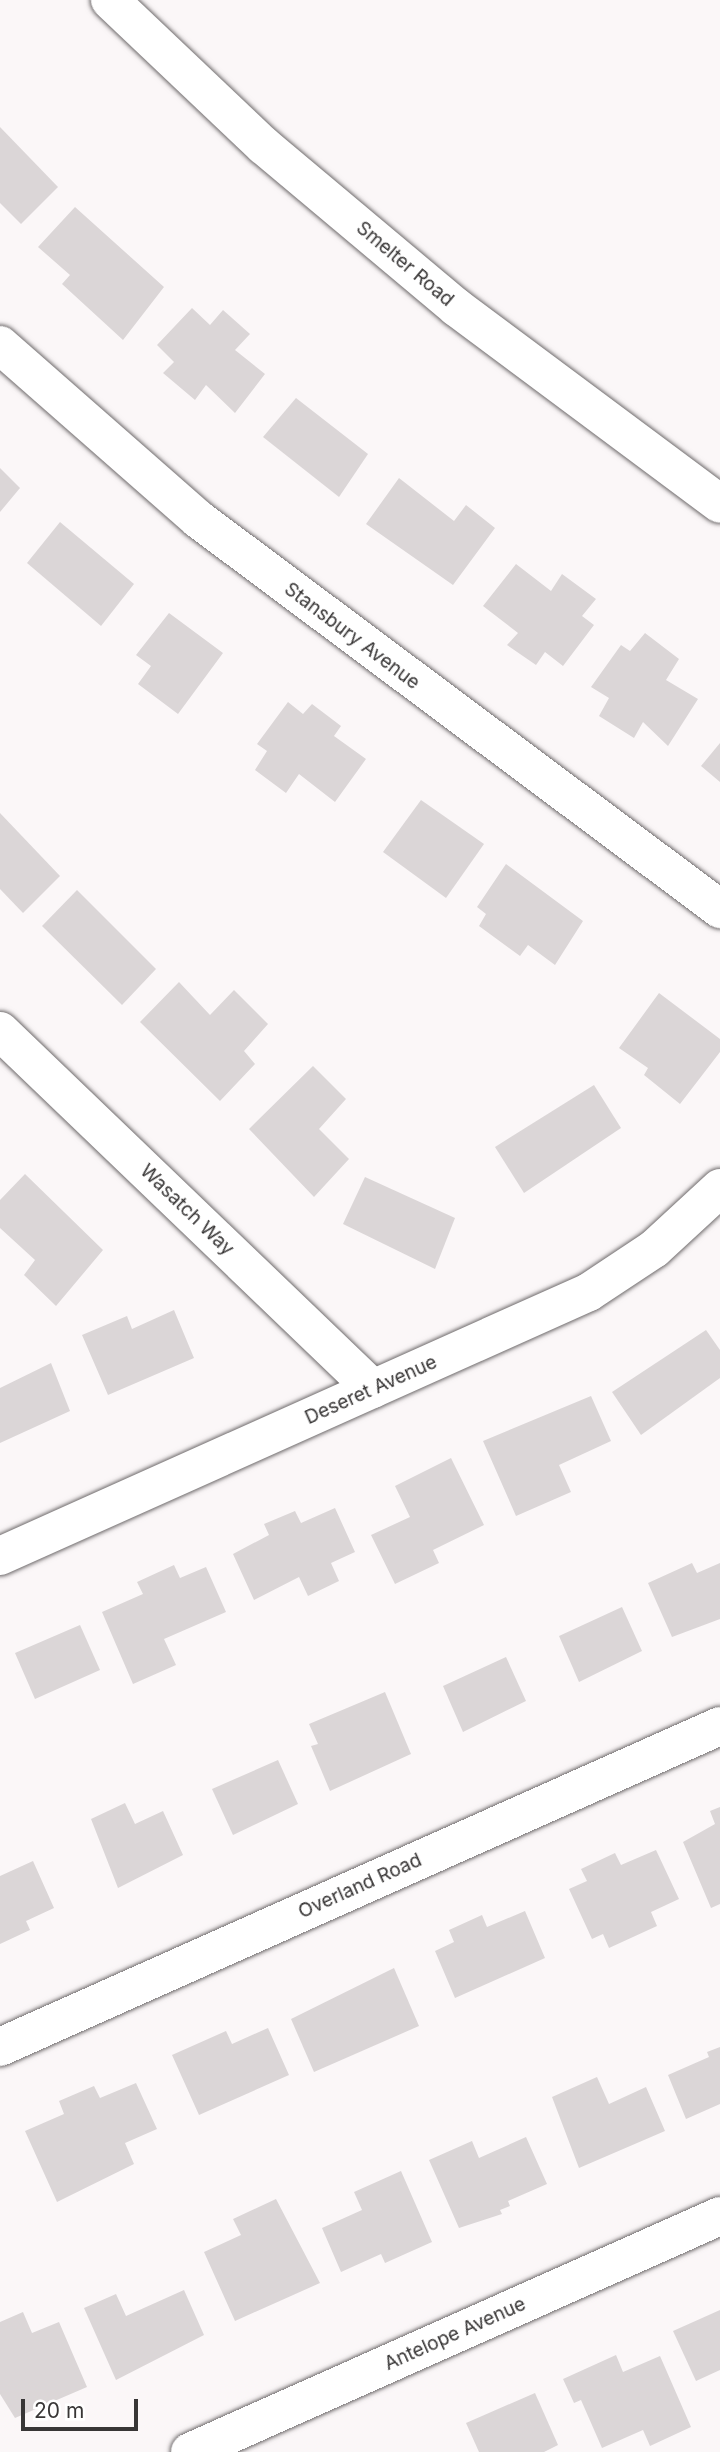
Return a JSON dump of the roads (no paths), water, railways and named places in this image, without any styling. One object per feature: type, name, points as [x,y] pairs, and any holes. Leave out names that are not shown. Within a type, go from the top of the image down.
[{"type":"street","name":"Smelter Road","points":[[110,0],[264,146],[456,307],[720,504]]},
{"type":"street","name":"Stansbury Avenue","points":[[0,345],[198,519],[720,909]]},
{"type":"street","name":"Wasatch Way","points":[[0,1031],[373,1389]]},
{"type":"street","name":"Deseret Avenue","points":[[0,1556],[589,1292],[654,1249],[720,1188]]},
{"type":"street","name":"Overland Road","points":[[0,2047],[720,1726]]},
{"type":"street","name":"Antelope Avenue","points":[[190,2452],[720,2216]]}]
